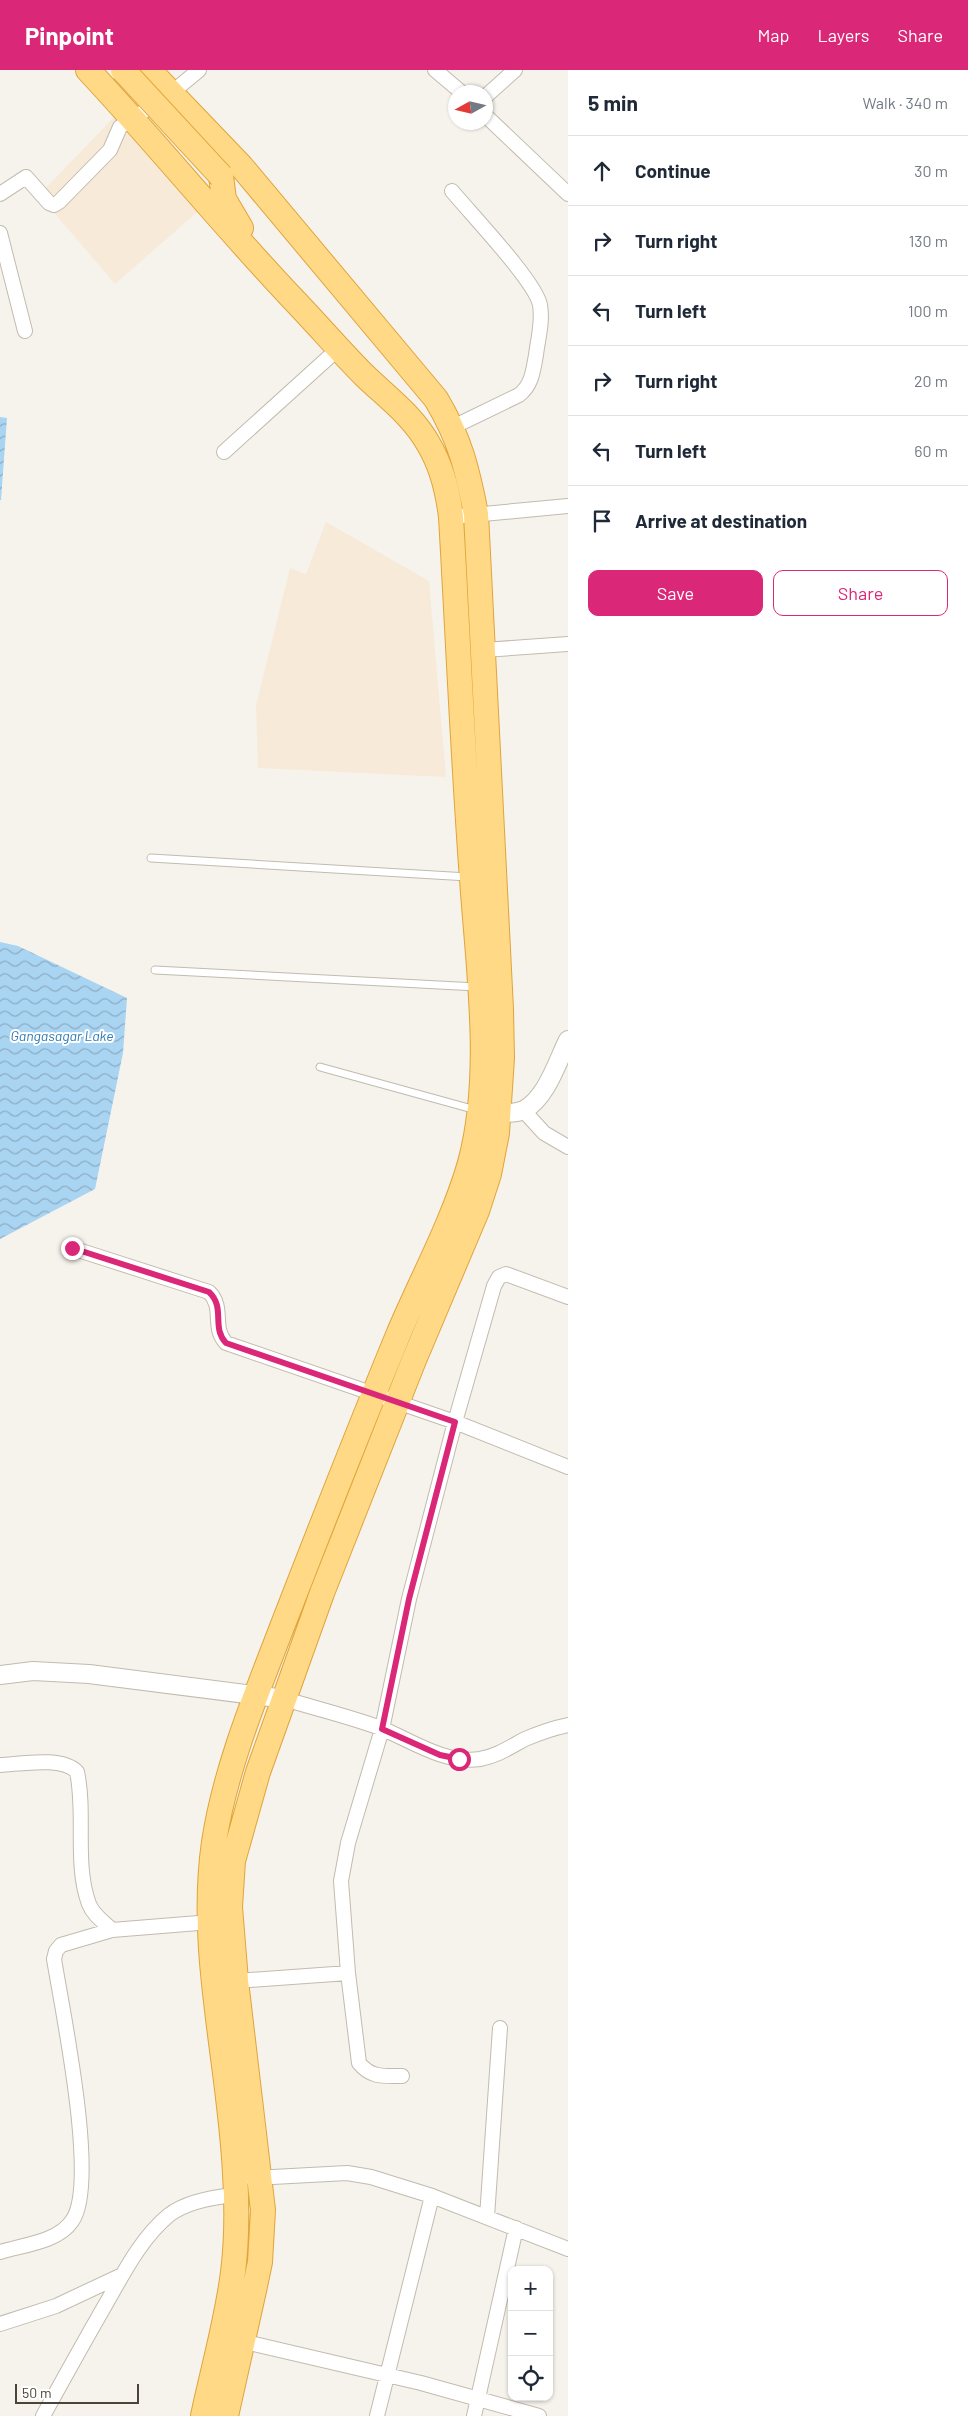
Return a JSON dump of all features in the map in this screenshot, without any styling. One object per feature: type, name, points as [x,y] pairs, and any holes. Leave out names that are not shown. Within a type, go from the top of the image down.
[{"type":"highway","points":[[88,70],[134,119],[262,267],[364,375],[408,414],[429,444],[440,466],[448,495],[451,517],[472,878],[481,987],[482,1059],[494,1153],[484,1190],[322,1593],[258,1772],[233,1861],[230,1908],[236,1981],[263,2210],[260,2262],[203,2416]]},
{"type":"highway","points":[[123,70],[221,176],[239,186],[275,219],[300,237]]},
{"type":"highway","points":[[149,70],[170,94],[242,166],[436,399],[453,427],[468,473],[476,514],[501,1009],[502,1058],[489,1112],[464,1177],[339,1478],[256,1694],[222,1802],[210,1882],[211,1922],[235,2188],[232,2338],[226,2416]]},
{"type":"highway","points":[[221,176],[224,199],[262,267]]},
{"type":"street","points":[[0,194],[26,177],[49,203],[54,205],[59,202],[110,150],[120,127],[170,94],[199,70]]},
{"type":"street","points":[[435,70],[453,85]]},
{"type":"street","points":[[493,90],[515,70]]},
{"type":"street","points":[[493,123],[568,194]]},
{"type":"street","points":[[452,190],[530,283],[540,303],[542,320],[528,388],[519,395],[453,427]]},
{"type":"street","points":[[0,233],[25,331]]},
{"type":"street","points":[[224,452],[339,348]]},
{"type":"street","points":[[451,517],[568,506]]},
{"type":"street","points":[[484,650],[568,644]]},
{"type":"street","points":[[489,1112],[523,1110],[546,1085],[568,1040]]},
{"type":"street","points":[[523,1110],[544,1133],[568,1147]]},
{"type":"street","points":[[72,1248],[209,1292],[216,1299],[220,1337],[226,1343],[455,1422],[568,1466]]},
{"type":"street","points":[[402,2076],[375,2076],[366,2072],[359,2064],[348,1972],[341,1881],[348,1843],[382,1729],[409,1599],[455,1422],[494,1286],[499,1277],[506,1274],[513,1275],[568,1297]]},
{"type":"street","points":[[0,1675],[33,1671],[89,1674],[285,1699],[382,1729],[440,1755],[459,1759],[479,1759],[498,1754],[525,1739],[553,1728],[568,1725]]},
{"type":"street","points":[[0,1765],[62,1762],[71,1766],[77,1772],[84,1881],[89,1905],[96,1916],[112,1930]]},
{"type":"street","points":[[0,2252],[51,2237],[64,2231],[73,2221],[79,2207],[83,2179],[79,2116],[54,1959],[56,1951],[61,1945],[112,1930],[211,1922]]},
{"type":"street","points":[[236,1981],[348,1972]]},
{"type":"street","points":[[487,2217],[500,2028]]},
{"type":"street","points":[[43,2416],[122,2276],[148,2236],[170,2214],[183,2207],[219,2197],[260,2178],[347,2173],[371,2177],[432,2196],[568,2249]]},
{"type":"street","points":[[377,2416],[432,2196]]},
{"type":"street","points":[[474,2416],[516,2228]]},
{"type":"street","points":[[0,2324],[56,2306],[122,2276]]},
{"type":"street","points":[[232,2338],[477,2398],[540,2416]]},
{"type":"lane","points":[[151,858],[472,878]]},
{"type":"lane","points":[[155,970],[481,987]]},
{"type":"lane","points":[[320,1066],[489,1112]]},
{"type":"shaded area","points":[[118,113],[203,207],[115,284],[39,195]]},
{"type":"shaded area","points":[[326,522],[429,581],[446,777],[258,768],[256,705],[290,568],[306,574]]},
{"type":"water","points":[[0,417],[7,418],[1,500],[0,500]]},
{"type":"water","name":"Gangasagar Lake","points":[[0,942],[18,946],[127,998],[123,1053],[95,1189],[0,1239]]},
{"type":"route","points":[[72,1248],[209,1292],[216,1299],[220,1337],[226,1343],[455,1422],[409,1599],[382,1729],[440,1755],[459,1759]]}]
